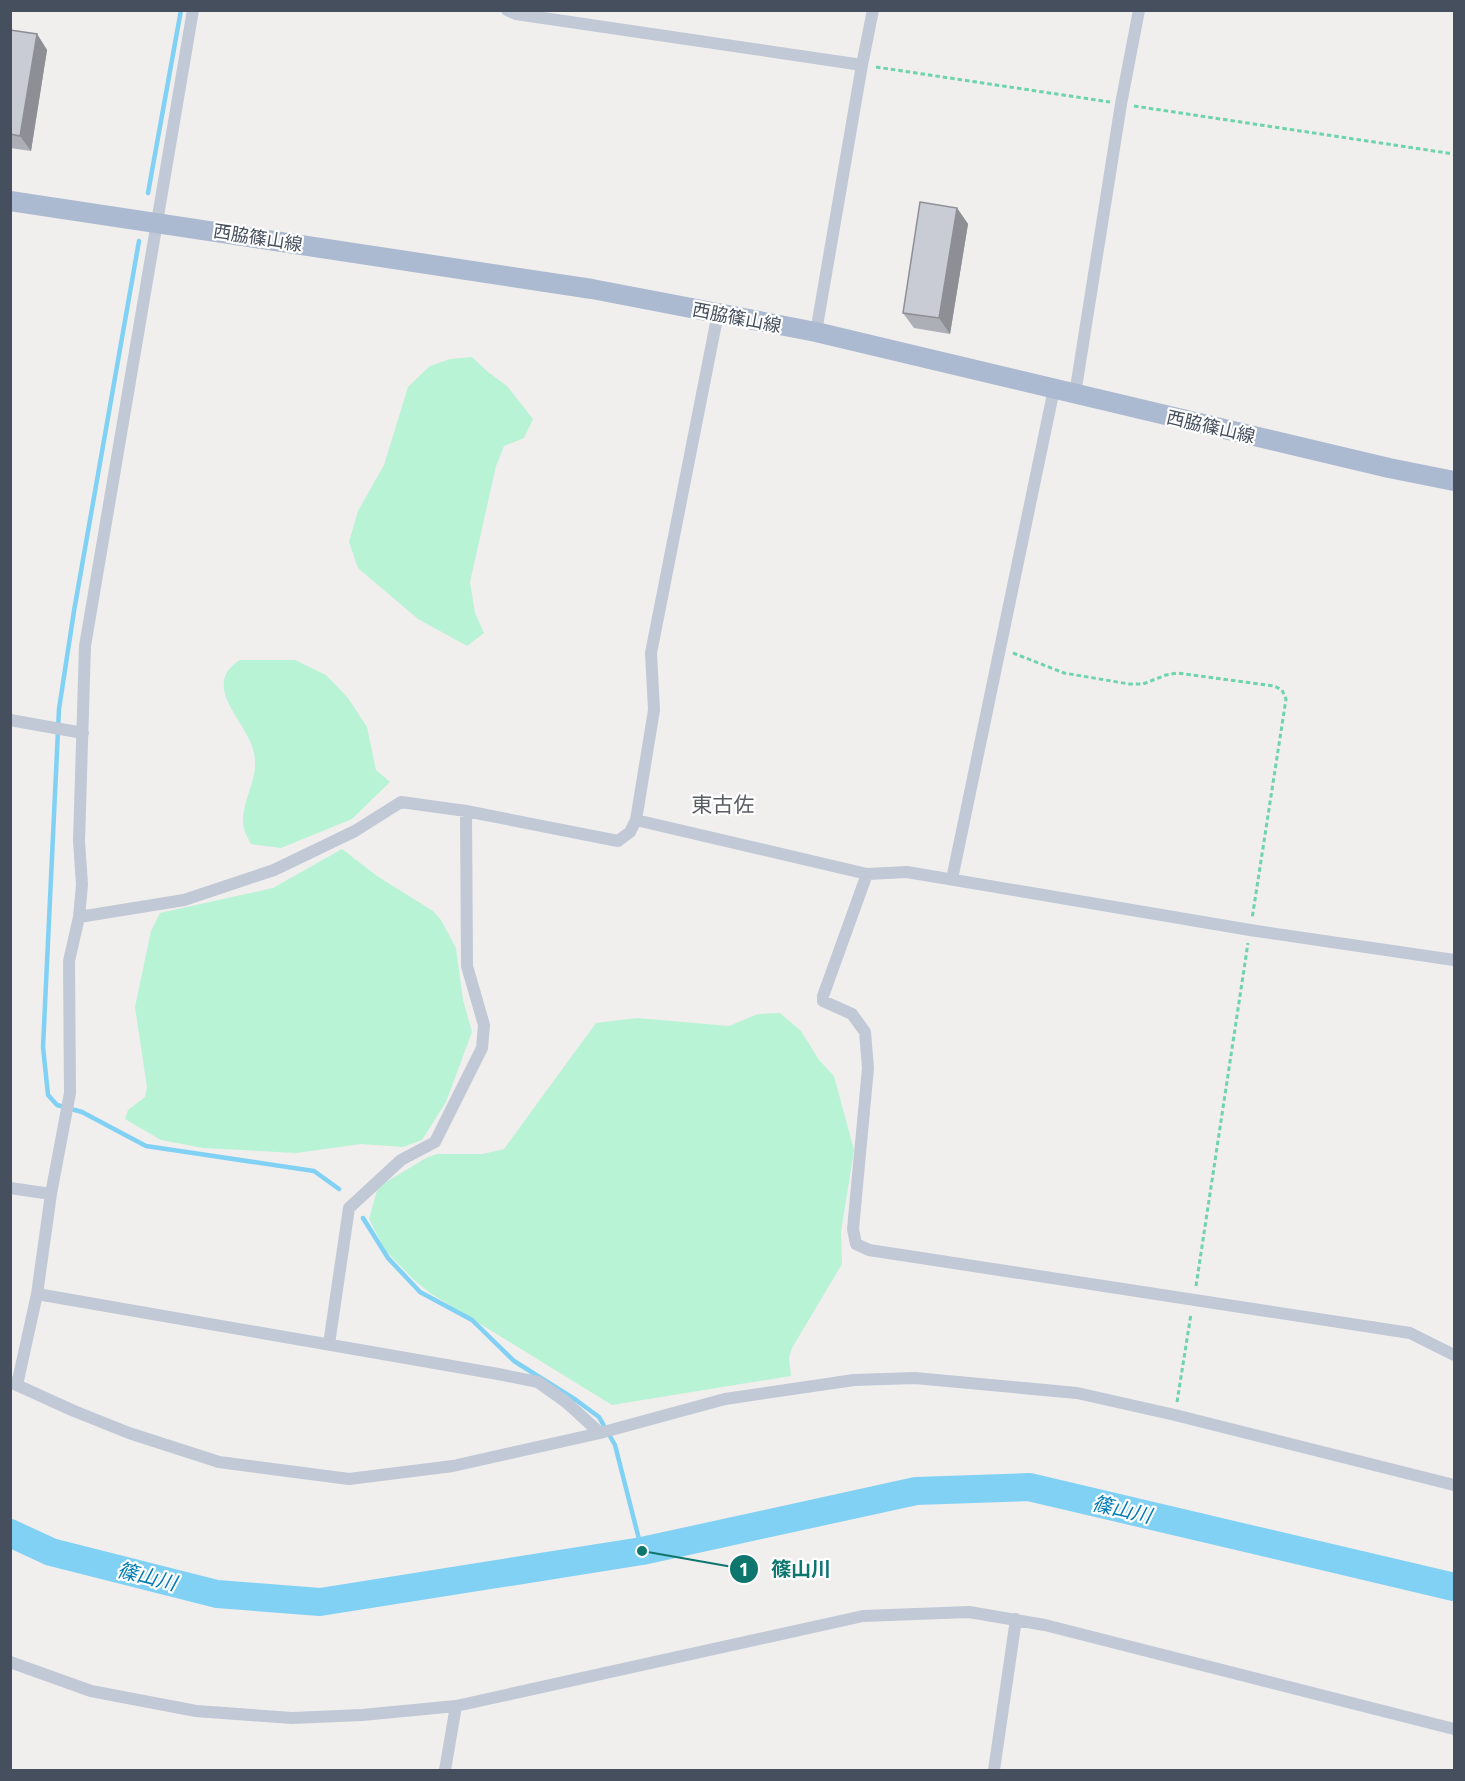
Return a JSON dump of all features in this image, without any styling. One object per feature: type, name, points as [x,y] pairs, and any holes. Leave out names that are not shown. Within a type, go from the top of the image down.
[{"type":"main road","name":"西脇篠山線","points":[[10,201],[592,289],[718,313],[816,332],[1389,468],[1455,481]]},
{"type":"street","points":[[194,10],[85,646],[79,841],[82,885],[79,917],[69,961],[69,1093],[51,1194],[38,1294],[14,1384],[129,1433],[219,1462],[350,1479],[453,1466],[600,1434],[725,1399],[854,1380],[915,1378],[1077,1393],[1455,1485]]},
{"type":"street","points":[[507,10],[516,14],[862,65]]},
{"type":"street","points":[[816,332],[873,10]]},
{"type":"street","points":[[1075,394],[1121,104],[1139,10]]},
{"type":"street","points":[[79,917],[184,900],[274,870],[355,831],[401,802],[466,811],[618,842],[630,832],[636,820],[654,710],[651,653],[718,313]]},
{"type":"street","points":[[952,879],[1054,389]]},
{"type":"street","points":[[10,720],[82,733]]},
{"type":"street","points":[[329,1344],[349,1208],[400,1160],[435,1142],[482,1048],[484,1025],[467,966],[466,811]]},
{"type":"street","points":[[636,820],[867,874],[908,872],[1250,930],[1455,960]]},
{"type":"street","points":[[867,874],[823,996],[823,1001],[852,1014],[865,1032],[868,1068],[853,1228],[856,1244],[869,1250],[1410,1333],[1455,1355]]},
{"type":"street","points":[[10,1188],[51,1194]]},
{"type":"street","points":[[38,1294],[538,1382],[566,1402],[600,1434]]},
{"type":"street","points":[[10,1662],[92,1691],[196,1712],[292,1718],[362,1715],[456,1706],[862,1616],[969,1612],[1045,1625],[1455,1729]]},
{"type":"street","points":[[994,1770],[1016,1619]]},
{"type":"street","points":[[446,1770],[456,1706]]},
{"type":"path","points":[[862,65],[1455,154]]},
{"type":"path","points":[[1001,648],[1064,673],[1129,684],[1143,684],[1177,673],[1274,686],[1282,690],[1286,699],[1175,1415]]},
{"type":"green space","points":[[472,357],[507,386],[533,419],[524,438],[504,446],[496,466],[470,582],[475,613],[484,633],[467,646],[418,619],[358,568],[349,542],[358,511],[384,465],[408,387],[430,366],[450,359]]},
{"type":"green space","points":[[240,660],[295,660],[326,675],[348,698],[367,727],[376,770],[390,782],[352,819],[281,848],[251,844],[243,822],[255,759],[249,738],[224,692],[224,680],[229,670]]},
{"type":"green space","points":[[342,849],[377,876],[433,911],[441,920],[456,948],[463,1000],[472,1032],[446,1102],[422,1140],[403,1147],[361,1144],[296,1153],[203,1148],[161,1140],[125,1119],[128,1110],[145,1097],[147,1087],[135,1007],[151,931],[160,913],[273,888]]},
{"type":"green space","points":[[780,1013],[801,1031],[819,1060],[834,1076],[854,1150],[841,1232],[842,1264],[792,1348],[789,1358],[791,1376],[612,1405],[430,1293],[385,1250],[369,1219],[378,1187],[426,1158],[437,1154],[483,1154],[504,1149],[596,1023],[637,1018],[729,1026],[758,1014]]},
{"type":"building","points":[[10,30],[37,34],[20,136],[10,134]]},
{"type":"building","points":[[920,202],[957,208],[939,318],[903,313]]},
{"type":"waterway","points":[[148,193],[181,10]]},
{"type":"waterway","points":[[139,241],[59,709],[43,1047],[48,1095],[57,1105],[82,1112],[146,1146],[314,1171],[339,1189]]},
{"type":"waterway","points":[[363,1218],[388,1258],[420,1292],[472,1320],[514,1361],[599,1417],[615,1445],[642,1551]]},
{"type":"waterway","name":"篠山川","points":[[10,1533],[51,1552],[217,1594],[320,1602],[642,1551],[916,1491],[1029,1487],[1454,1587]]},
{"type":"place","name":"篠山川","points":[[642,1551]]},
{"type":"district","name":"東古佐","points":[[723,804]]}]
